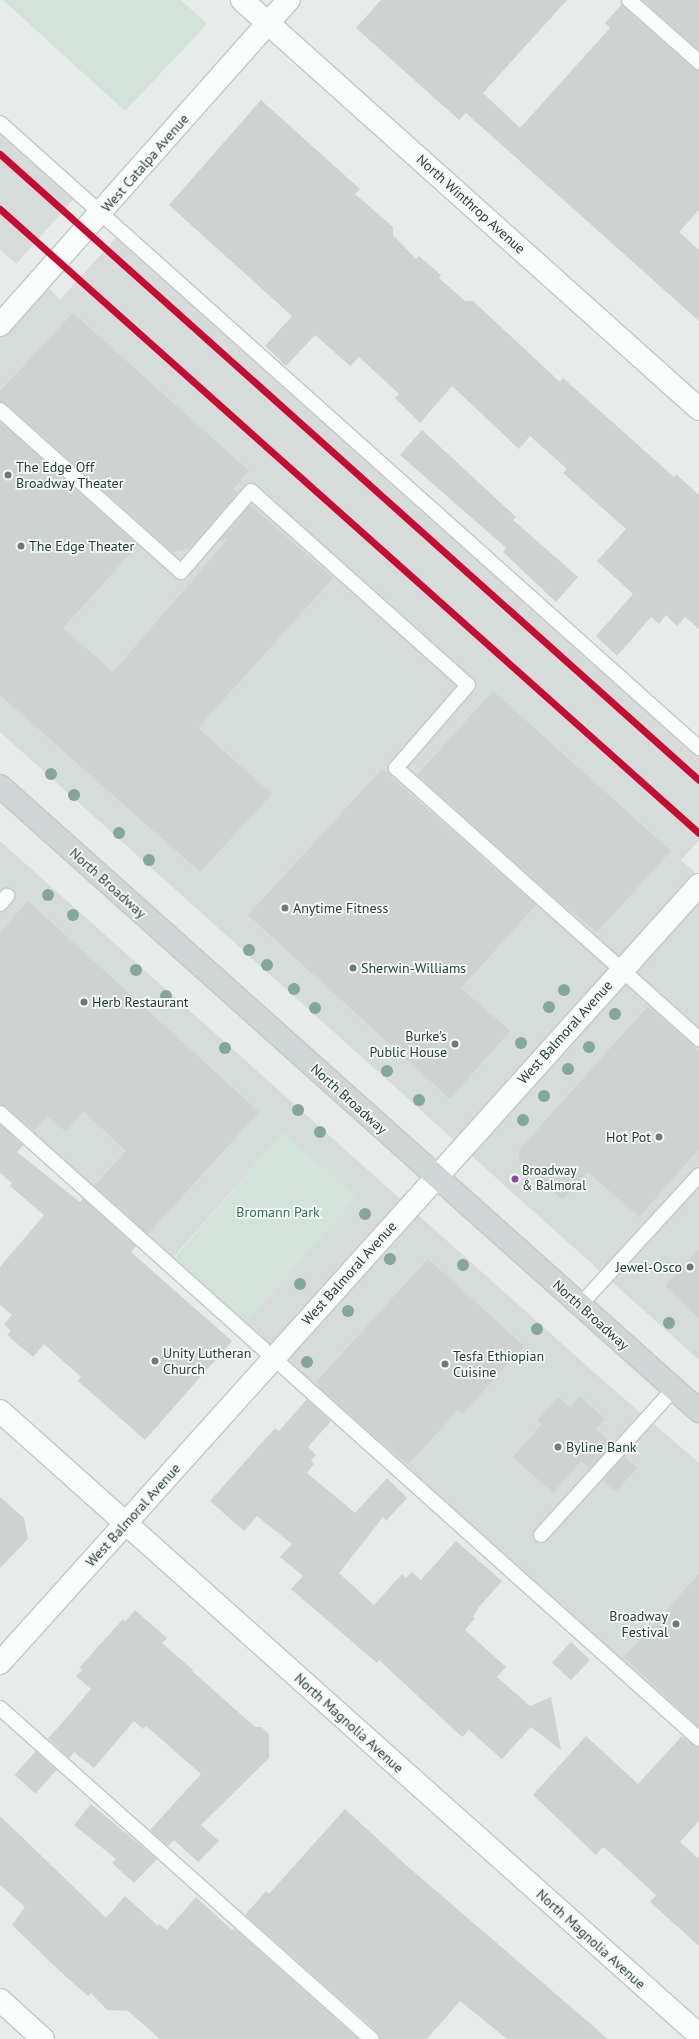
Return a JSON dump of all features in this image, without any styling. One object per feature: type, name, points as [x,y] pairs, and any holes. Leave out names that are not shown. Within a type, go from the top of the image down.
[{"type":"main road","name":"North Broadway","points":[[0,786],[435,1177],[699,1411]]},
{"type":"street","name":"North Winthrop Avenue","points":[[242,0],[699,409]]},
{"type":"street","name":"West Catalpa Avenue","points":[[0,325],[289,0]]},
{"type":"street","name":"West Balmoral Avenue","points":[[0,1663],[435,1177],[699,885]]},
{"type":"street","name":"North Magnolia Avenue","points":[[0,1411],[699,2035]]},
{"type":"street","points":[[0,2000],[43,2039]]},
{"type":"lane","points":[[629,0],[699,62]]},
{"type":"lane","points":[[0,123],[699,748]]},
{"type":"lane","points":[[0,410],[181,572],[251,491],[468,684],[396,768],[699,1039]]},
{"type":"lane","points":[[0,1113],[699,1739]]},
{"type":"lane","points":[[580,1305],[699,1175]]},
{"type":"lane","points":[[541,1535],[674,1389]]},
{"type":"lane","points":[[0,1708],[372,2039]]},
{"type":"shaded area","points":[[0,123],[79,193],[16,264],[0,249]]},
{"type":"shaded area","points":[[122,231],[699,748],[699,840],[681,860],[699,876],[699,1360],[0,732],[0,338],[47,286],[60,300]]},
{"type":"shaded area","points":[[0,841],[607,1384],[699,1463],[699,1737],[277,1358],[280,1353],[245,1322],[355,1197],[283,1133],[172,1259],[0,1107]]},
{"type":"green space","points":[[3,0],[181,0],[207,24],[125,111]]},
{"type":"green space","name":"Bromann Park","points":[[283,1133],[356,1197],[246,1323],[173,1260]]},
{"type":"building","points":[[381,0],[567,0],[483,93],[520,128],[610,28],[605,23],[622,4],[693,68],[699,70],[699,210],[679,232],[699,250],[699,321],[466,113],[459,120],[356,28]]},
{"type":"building","points":[[642,0],[699,0],[699,51]]},
{"type":"building","points":[[261,100],[360,189],[355,194],[393,227],[393,235],[416,259],[419,256],[441,275],[439,278],[465,301],[473,301],[560,382],[563,378],[674,477],[676,474],[699,495],[699,629],[685,617],[677,626],[666,615],[659,624],[651,617],[617,656],[596,636],[633,594],[597,561],[626,529],[563,473],[567,469],[530,436],[519,449],[452,386],[420,423],[395,398],[399,394],[359,357],[350,366],[315,335],[286,366],[265,346],[292,316],[169,205]]},
{"type":"building","points":[[73,313],[249,471],[233,489],[238,493],[191,548],[172,552],[6,404],[0,402],[0,391]]},
{"type":"building","points":[[0,421],[138,545],[63,628],[113,672],[228,539],[219,541],[250,505],[333,578],[198,728],[272,794],[200,872],[0,695]]},
{"type":"building","points":[[422,430],[516,517],[513,520],[578,577],[556,602],[503,552],[506,548],[400,455]]},
{"type":"building","points":[[493,691],[671,851],[597,932],[547,892],[417,775]]},
{"type":"building","points":[[382,769],[536,905],[461,988],[510,1031],[450,1099],[248,915]]},
{"type":"building","points":[[28,901],[259,1112],[148,1234],[94,1186],[126,1151],[83,1111],[66,1132],[47,1116],[34,1132],[6,1107],[0,1105],[0,932]]},
{"type":"building","points":[[648,1006],[699,1051],[699,1149],[639,1217],[588,1172],[563,1200],[519,1162],[519,1150]]},
{"type":"building","points":[[0,1124],[23,1145],[17,1152],[80,1202],[83,1198],[136,1246],[131,1252],[232,1341],[145,1440],[78,1381],[81,1377],[44,1344],[33,1357],[7,1335],[11,1331],[4,1324],[12,1315],[0,1305],[0,1267],[44,1215],[10,1186],[12,1183],[0,1173]]},
{"type":"building","name":"Jewel-Osco","points":[[699,1248],[699,1318],[665,1286]]},
{"type":"building","points":[[428,1259],[524,1346],[463,1414],[458,1410],[408,1465],[318,1387],[320,1385],[316,1382]]},
{"type":"building","name":"Byline Bank","points":[[580,1396],[605,1419],[596,1429],[612,1444],[590,1469],[581,1461],[553,1493],[513,1457],[542,1424],[537,1420],[558,1397],[570,1407]]},
{"type":"building","points":[[307,1399],[331,1421],[308,1447],[316,1455],[311,1460],[314,1464],[307,1473],[355,1513],[387,1478],[407,1498],[386,1521],[383,1517],[339,1573],[374,1605],[402,1574],[406,1578],[412,1572],[421,1580],[456,1541],[502,1581],[479,1607],[473,1617],[475,1618],[465,1630],[506,1667],[497,1677],[530,1706],[551,1697],[561,1750],[531,1727],[502,1759],[469,1730],[462,1737],[379,1660],[377,1663],[291,1589],[303,1576],[280,1557],[292,1544],[257,1516],[244,1531],[210,1501],[275,1428],[279,1431]]},
{"type":"building","points":[[624,1456],[637,1468],[615,1492],[602,1479]]},
{"type":"building","points":[[0,1497],[24,1518],[28,1539],[0,1568]]},
{"type":"building","name":"Broadway Festival","points":[[699,1574],[699,1728],[624,1657]]},
{"type":"building","points":[[135,1610],[167,1638],[162,1643],[193,1670],[192,1671],[255,1727],[261,1727],[269,1734],[269,1758],[201,1825],[219,1841],[198,1862],[174,1840],[168,1846],[150,1830],[201,1774],[146,1726],[143,1729],[134,1721],[94,1768],[74,1752],[69,1758],[48,1739],[91,1689],[76,1676],[82,1670],[79,1668],[123,1619],[125,1622]]},
{"type":"building","points":[[571,1642],[590,1660],[571,1680],[552,1662]]},
{"type":"building","points":[[586,1736],[638,1784],[682,1736],[699,1747],[699,1821],[680,1842],[699,1859],[699,1946],[650,1902],[656,1895],[605,1848],[602,1848],[596,1855],[533,1795]]},
{"type":"building","points":[[36,1751],[57,1770],[35,1794],[15,1775]]},
{"type":"building","points":[[91,1804],[157,1859],[134,1883],[112,1863],[116,1859],[74,1825]]},
{"type":"building","points":[[345,1809],[406,1865],[608,2039],[507,2039],[460,2001],[427,2039],[380,2039],[378,2033],[245,1915],[266,1891],[269,1894]]},
{"type":"building","points":[[0,1816],[106,1918],[125,1896],[158,1926],[159,1924],[167,1930],[196,1897],[232,1930],[234,1928],[359,2039],[160,2039],[128,2011],[107,2010],[91,1993],[88,1996],[65,1976],[12,1925],[25,1907],[0,1885]]},
{"type":"transit line","points":[[0,154],[699,780]]},
{"type":"transit line","points":[[0,209],[699,833]]},
{"type":"place","name":"The Edge Off Broadway Theater","points":[[8,475]]},
{"type":"place","name":"The Edge Theater","points":[[21,546]]},
{"type":"place","name":"Anytime Fitness","points":[[285,908]]},
{"type":"place","name":"Sherwin-Williams","points":[[353,968]]},
{"type":"place","name":"Herb Restaurant","points":[[84,1002]]},
{"type":"place","name":"Burke’s Public House","points":[[455,1044]]},
{"type":"place","name":"Hot Pot","points":[[659,1137]]},
{"type":"place","name":"Broadway & Balmoral","points":[[515,1179]]},
{"type":"place","name":"Jewel-Osco","points":[[690,1267]]},
{"type":"place","name":"Unity Lutheran Church","points":[[155,1361]]},
{"type":"place","name":"Tesfa Ethiopian Cuisine","points":[[445,1364]]},
{"type":"place","name":"Byline Bank","points":[[558,1447]]},
{"type":"place","name":"Broadway Festival","points":[[676,1624]]}]
